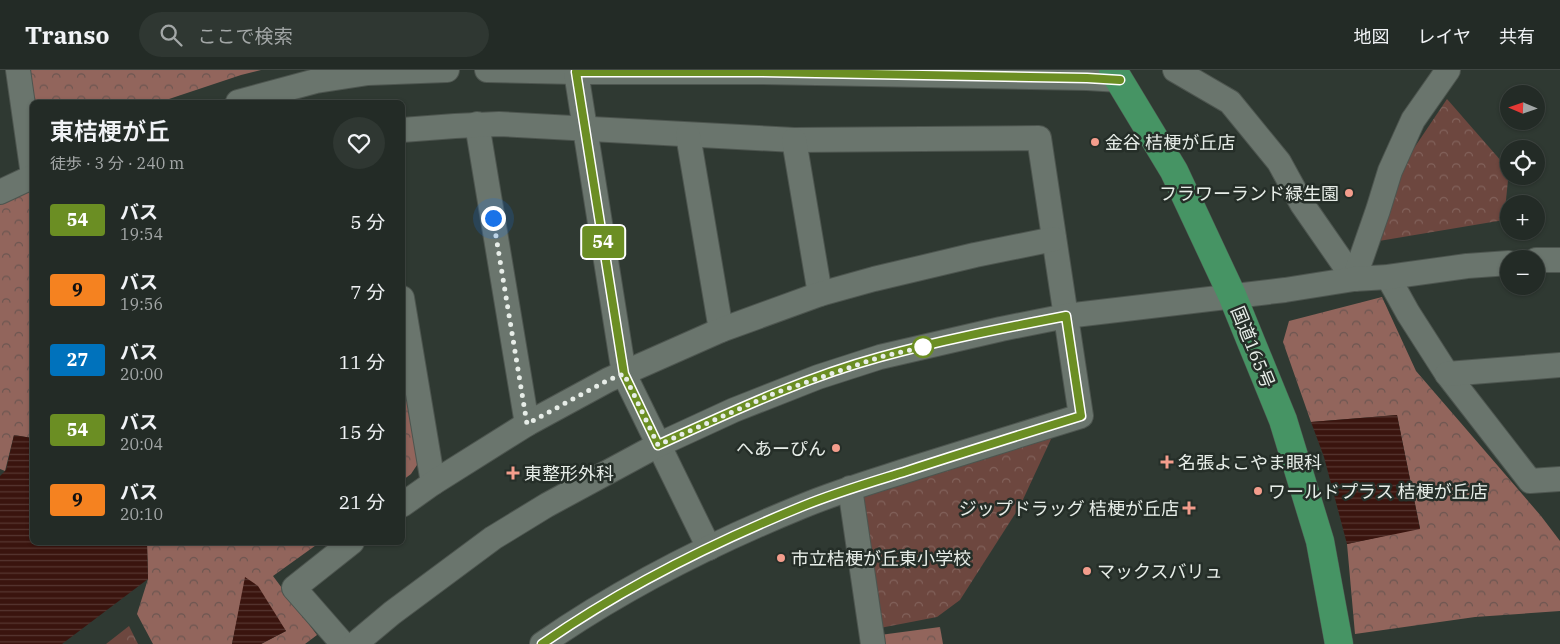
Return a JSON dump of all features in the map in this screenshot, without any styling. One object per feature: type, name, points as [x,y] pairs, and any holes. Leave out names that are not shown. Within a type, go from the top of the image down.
[{"type":"highway","name":"国道165号","points":[[1116,75],[1174,171],[1232,295],[1283,420],[1320,541],[1339,644]]},
{"type":"street","points":[[18,70],[30,154]]},
{"type":"street","points":[[245,100],[334,78],[368,73],[447,70]]},
{"type":"street","points":[[487,70],[1116,75]]},
{"type":"street","points":[[1175,70],[1230,102],[1279,162],[1302,204],[1354,278]]},
{"type":"street","points":[[1354,278],[1390,171],[1413,120],[1448,70]]},
{"type":"street","points":[[576,72],[624,374],[709,548]]},
{"type":"street","points":[[477,124],[527,424]]},
{"type":"street","points":[[405,130],[477,124],[794,140],[1039,138],[1081,416],[850,488],[804,505],[709,548],[612,600],[542,644]]},
{"type":"street","points":[[688,135],[721,330]]},
{"type":"street","points":[[794,140],[820,294]]},
{"type":"street","points":[[0,192],[30,178]]},
{"type":"street","points":[[405,503],[433,482],[527,424],[608,380],[721,330],[820,294],[924,266],[1054,239]]},
{"type":"street","points":[[1545,260],[1560,260]]},
{"type":"street","points":[[355,644],[392,613],[493,538],[562,496],[658,445],[775,393],[880,357],[1066,316],[1284,290],[1354,278],[1388,277],[1467,266],[1500,264]]},
{"type":"street","points":[[1388,277],[1408,313],[1447,374],[1530,481],[1560,479]]},
{"type":"street","points":[[405,316],[433,482]]},
{"type":"street","points":[[1447,374],[1560,365]]},
{"type":"street","points":[[850,488],[873,644]]},
{"type":"street","points":[[343,644],[294,588],[348,545]]},
{"type":"green space","points":[[27,70],[261,70],[166,100],[32,100]]},
{"type":"green space","points":[[1447,99],[1500,160],[1500,185],[1508,185],[1506,195],[1500,195],[1500,221],[1379,241],[1402,166]]},
{"type":"green space","points":[[30,192],[30,438],[14,435],[5,471],[0,469],[0,204]]},
{"type":"green space","points":[[1382,297],[1416,371],[1541,516],[1560,541],[1560,611],[1475,617],[1355,634],[1347,544],[1420,528],[1397,415],[1311,422],[1283,342],[1289,321]]},
{"type":"green space","points":[[405,369],[421,459],[411,474],[405,478]]},
{"type":"green space","points":[[1052,437],[1020,506],[960,600],[937,617],[880,628],[860,503],[867,492]]},
{"type":"green space","points":[[147,545],[316,545],[273,576],[317,635],[305,644],[261,644],[286,631],[246,578],[232,644],[153,644],[137,614],[148,579]]},
{"type":"green space","points":[[129,626],[138,644],[106,644]]},
{"type":"green space","points":[[940,627],[943,644],[881,644],[880,635]]},
{"type":"shaded area","points":[[1397,415],[1420,529],[1347,544],[1324,457],[1311,422]]},
{"type":"shaded area","points":[[14,435],[30,438],[30,545],[147,545],[148,579],[62,644],[0,644],[0,476],[6,470]]},
{"type":"shaded area","points":[[245,577],[258,586],[286,631],[261,644],[232,644]]},
{"type":"bus line","name":"54","points":[[542,644],[612,600],[658,575],[709,548],[804,505],[850,488],[1081,416],[1066,316],[880,357],[775,393],[658,445],[624,374],[576,72],[758,72],[1120,80]]},
{"type":"place","name":"金谷 桔梗が丘店","points":[[1095,142]]},
{"type":"place","name":"フラワーランド緑生園","points":[[1349,193]]},
{"type":"place","name":"へあーぴん","points":[[836,448]]},
{"type":"place","name":"名張よこやま眼科","points":[[1167,462]]},
{"type":"place","name":"東整形外科","points":[[513,473]]},
{"type":"place","name":"ワールドプラス 桔梗が丘店","points":[[1258,491]]},
{"type":"place","name":"ジップドラッグ 桔梗が丘店","points":[[1189,508]]},
{"type":"place","name":"市立桔梗が丘東小学校","points":[[781,558]]},
{"type":"place","name":"マックスバリュ","points":[[1087,571]]},
{"type":"route","points":[[493,218],[527,424],[608,380],[624,374],[658,445],[734,410],[818,377],[880,357],[923,347]]}]
